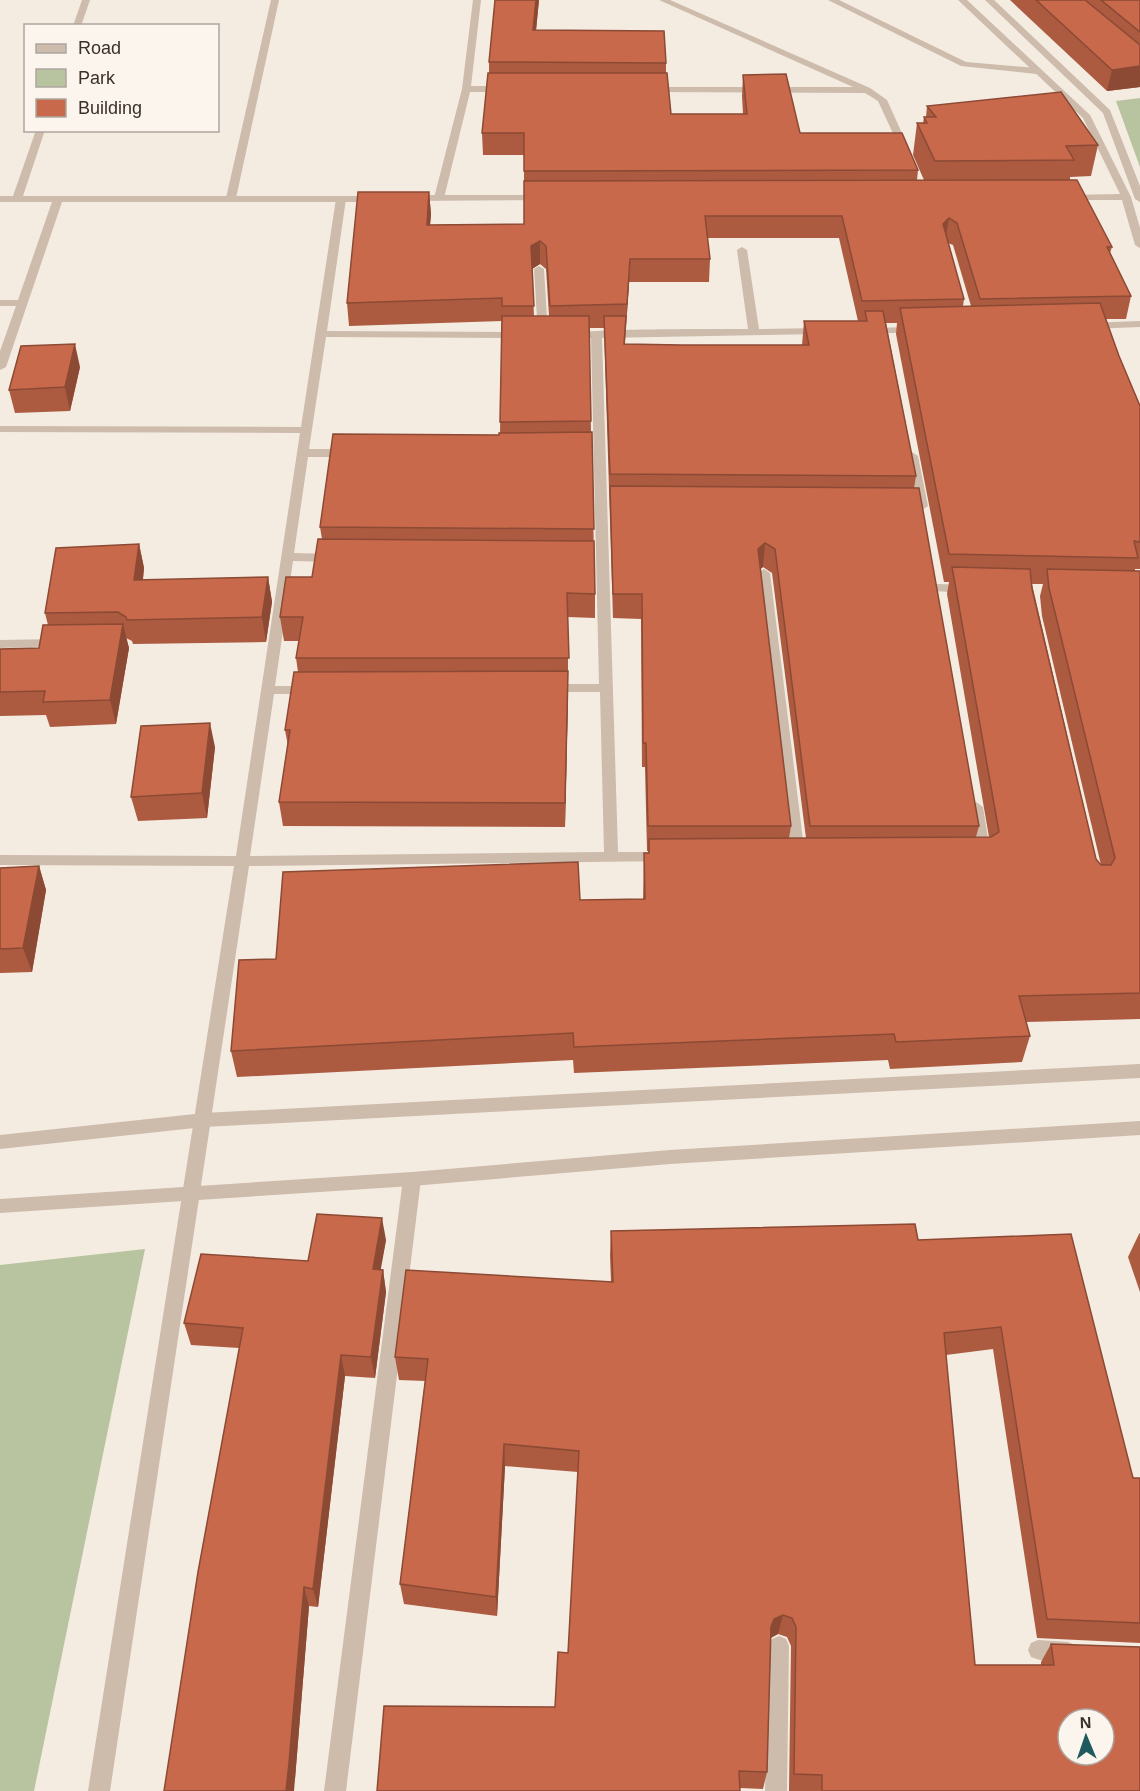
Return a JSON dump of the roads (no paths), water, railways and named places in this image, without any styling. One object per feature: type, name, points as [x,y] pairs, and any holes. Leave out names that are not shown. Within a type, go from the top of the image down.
[{"type":"street","points":[[78,24],[86,0]]},
{"type":"street","points":[[231,198],[275,0]]},
{"type":"street","points":[[439,198],[466,89],[477,0]]},
{"type":"street","points":[[663,0],[867,90],[882,100],[911,165]]},
{"type":"street","points":[[832,0],[964,64],[1036,71]]},
{"type":"street","points":[[962,0],[1087,117],[1126,198],[1140,245]]},
{"type":"street","points":[[989,0],[1107,112],[1140,199]]},
{"type":"street","points":[[466,89],[513,89]]},
{"type":"street","points":[[643,90],[867,90]]},
{"type":"street","points":[[17,199],[40,132]]},
{"type":"street","points":[[0,199],[558,198]]},
{"type":"street","points":[[1056,198],[1126,198]]},
{"type":"street","points":[[0,367],[58,199]]},
{"type":"street","points":[[99,1791],[204,1120],[341,199]]},
{"type":"street","points":[[742,250],[754,331]]},
{"type":"street","points":[[539,268],[543,335]]},
{"type":"street","points":[[0,303],[23,303]]},
{"type":"street","points":[[1072,326],[1140,324]]},
{"type":"street","points":[[854,331],[888,336],[923,330]]},
{"type":"street","points":[[320,334],[543,335],[832,331]]},
{"type":"street","points":[[596,334],[594,450],[607,504],[597,559],[606,688],[611,856]]},
{"type":"street","points":[[1,433],[305,430]]},
{"type":"street","points":[[910,448],[919,510]]},
{"type":"street","points":[[303,453],[362,452]]},
{"type":"street","points":[[288,557],[346,558]]},
{"type":"street","points":[[764,573],[798,857]]},
{"type":"street","points":[[937,588],[984,590]]},
{"type":"street","points":[[0,644],[68,643]]},
{"type":"street","points":[[536,688],[606,688]]},
{"type":"street","points":[[267,690],[326,690]]},
{"type":"street","points":[[972,787],[984,857],[973,857]]},
{"type":"street","points":[[0,860],[243,861],[681,857]]},
{"type":"street","points":[[0,1142],[204,1120],[1140,1071]]},
{"type":"street","points":[[0,1206],[412,1179],[670,1157],[1140,1128]]},
{"type":"street","points":[[335,1791],[412,1179]]},
{"type":"street","points":[[776,1791],[779,1646]]},
{"type":"street","points":[[1038,1650],[1083,1652]]}]
